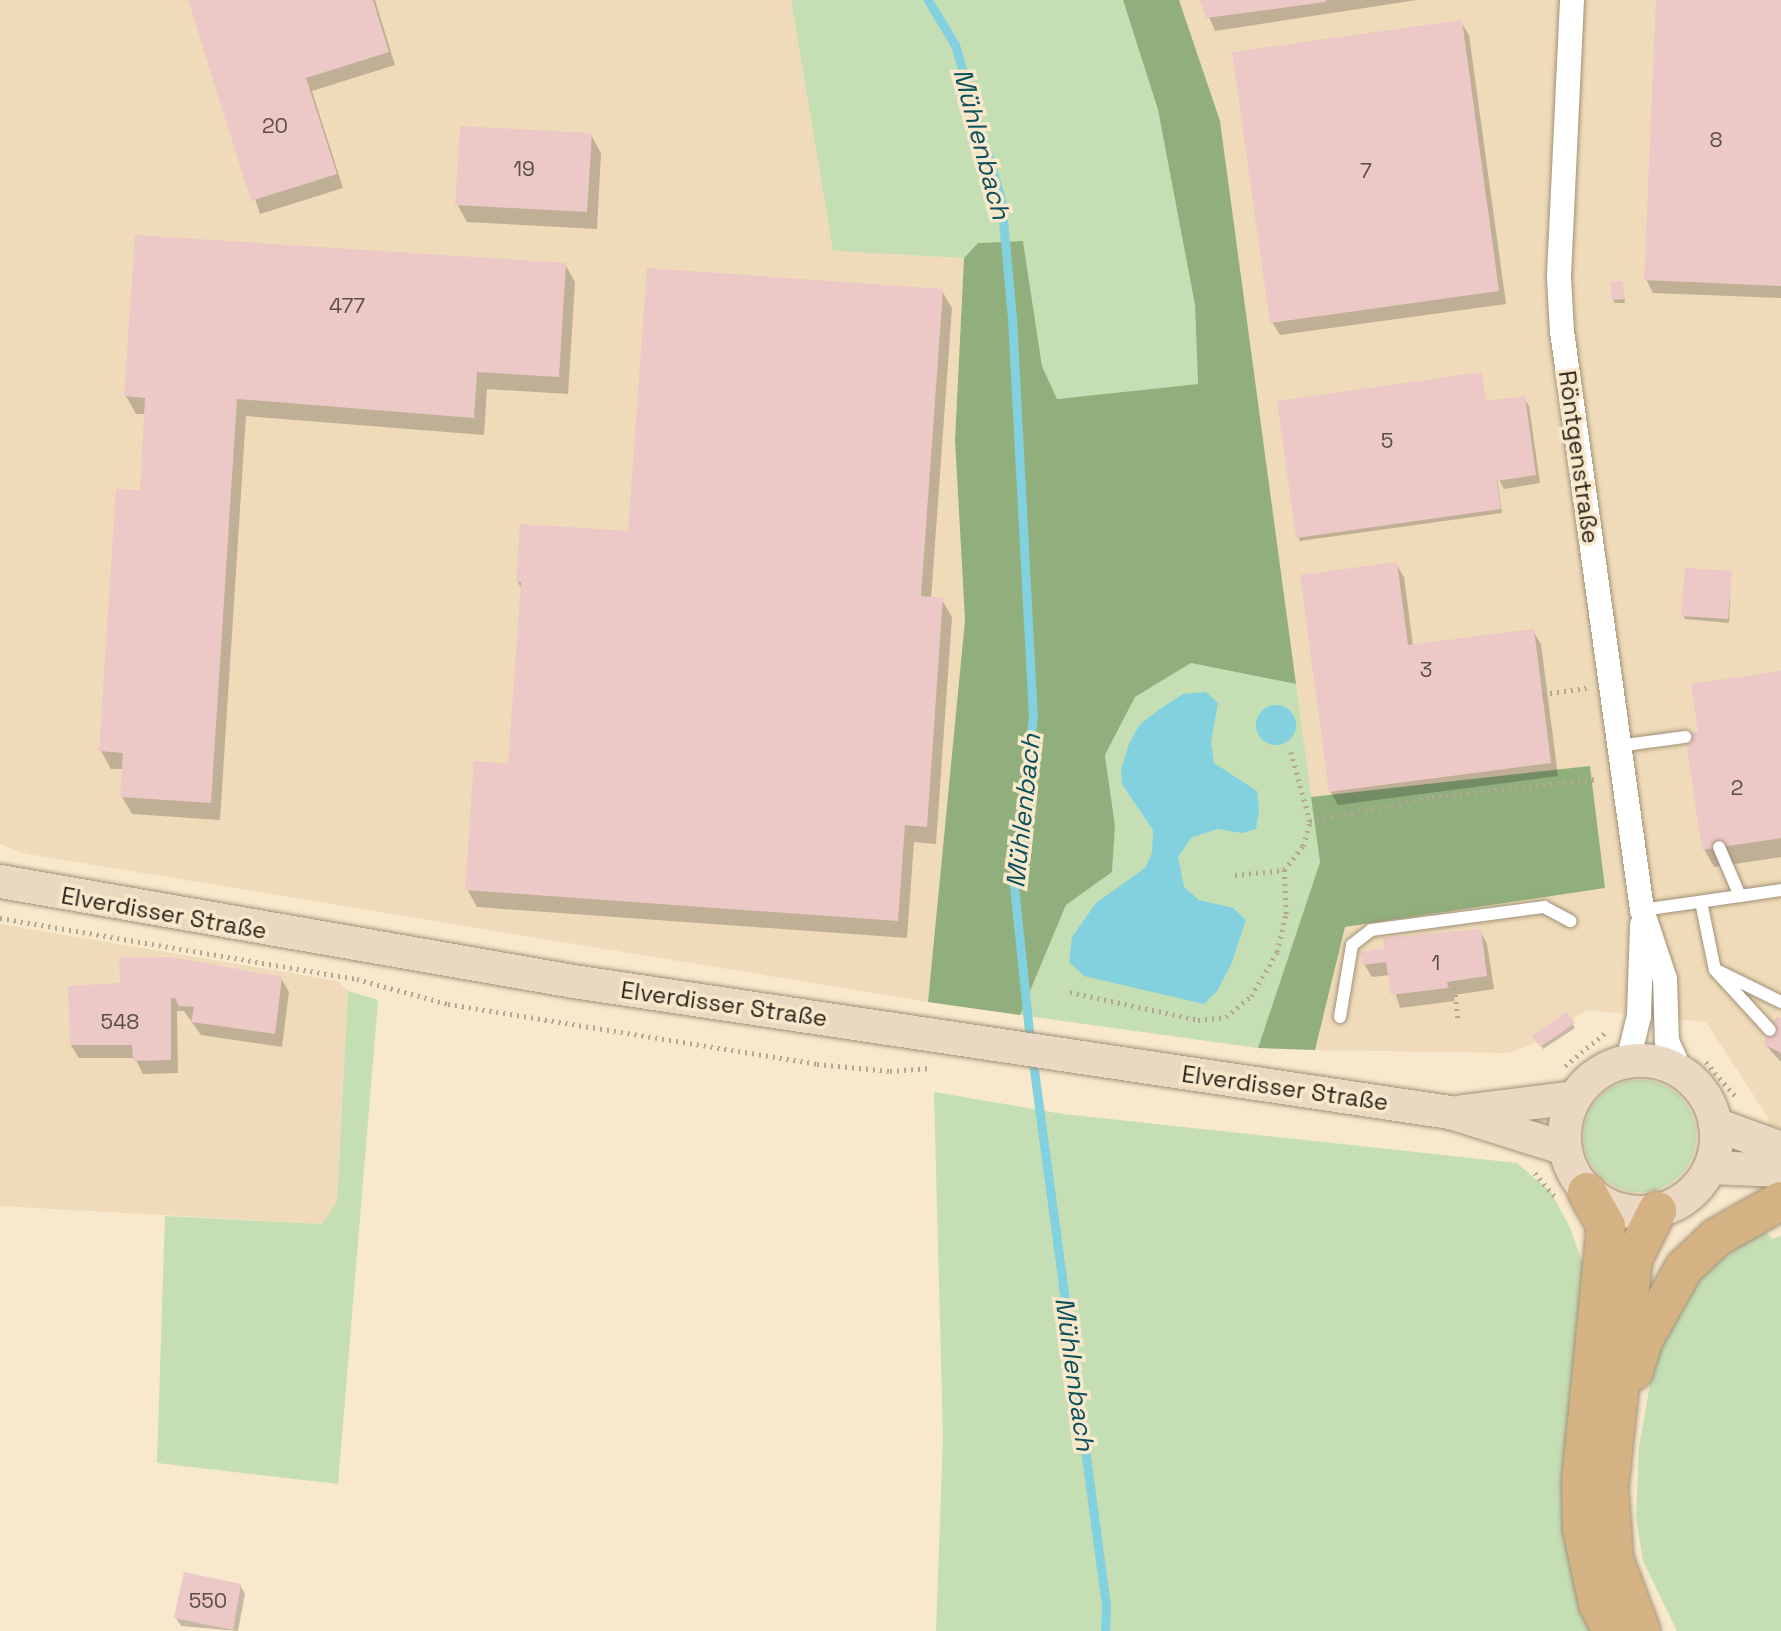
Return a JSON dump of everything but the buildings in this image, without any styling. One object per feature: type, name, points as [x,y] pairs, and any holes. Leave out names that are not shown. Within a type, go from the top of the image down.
[{"type":"main road","name":"Elverdisser Straße","points":[[0,881],[547,977],[1450,1112],[1564,1148]]},
{"type":"main road","points":[[1587,1192],[1628,1212],[1657,1211],[1691,1193],[1710,1167],[1715,1124],[1702,1092],[1681,1072],[1660,1063],[1628,1061],[1603,1069],[1574,1097],[1565,1121],[1564,1148],[1569,1165],[1605,1226],[1581,1480],[1582,1529],[1590,1574],[1612,1631]]},
{"type":"main road","name":"Elverdisser Straße","points":[[1450,1112],[1574,1097]]},
{"type":"main road","points":[[1715,1124],[1781,1148]]},
{"type":"main road","points":[[1710,1167],[1781,1170]]},
{"type":"main road","points":[[1610,1461],[1644,1339],[1684,1268],[1717,1237],[1781,1201]]},
{"type":"main road","points":[[1641,1631],[1614,1559],[1610,1461],[1633,1259],[1657,1211]]},
{"type":"street","name":"Röntgenstraße","points":[[1572,0],[1559,291],[1642,910],[1665,979],[1667,1041],[1681,1072]]},
{"type":"street","name":"Röntgenstraße","points":[[1628,1061],[1639,1016],[1642,910]]},
{"type":"lane","points":[[1618,746],[1685,737]]},
{"type":"lane","points":[[1719,847],[1740,896]]},
{"type":"lane","points":[[1642,910],[1781,890]]},
{"type":"lane","points":[[1701,902],[1715,970],[1770,1030]]},
{"type":"lane","points":[[1340,1017],[1352,945],[1360,935],[1544,907],[1570,921]]},
{"type":"lane","points":[[1715,970],[1781,1002]]},
{"type":"path","points":[[1543,694],[1611,685]]},
{"type":"path","points":[[1070,992],[1198,1020],[1226,1017],[1251,996],[1277,952],[1286,914],[1284,870],[1303,846],[1310,821],[1291,752]]},
{"type":"path","points":[[1310,821],[1432,797],[1622,776]]},
{"type":"path","points":[[1235,875],[1284,870]]},
{"type":"path","points":[[0,918],[357,979],[448,1004],[803,1062],[890,1071],[939,1067]]},
{"type":"path","points":[[1454,981],[1458,1019]]},
{"type":"shaded area","points":[[0,0],[791,0],[833,251],[964,258],[955,440],[965,620],[928,1002],[27,854],[0,844]]},
{"type":"shaded area","points":[[1179,0],[1781,0],[1781,1128],[1768,1126],[1769,1119],[1706,1022],[1587,1010],[1541,1041],[1508,1053],[1315,1050],[1345,927],[1605,888],[1590,767],[1311,797],[1220,122]]},
{"type":"shaded area","points":[[0,924],[338,981],[348,991],[337,1202],[322,1224],[0,1206]]},
{"type":"green space","points":[[791,0],[1123,0],[1158,110],[1195,305],[1198,384],[1057,399],[1042,366],[1023,241],[978,243],[964,258],[833,251]]},
{"type":"green space","points":[[1123,0],[1179,0],[1220,121],[1296,684],[1191,663],[1135,697],[1105,755],[1115,826],[1112,872],[1066,905],[1020,1015],[928,1002],[965,620],[955,440],[964,258],[978,243],[1023,241],[1042,366],[1057,399],[1198,384],[1195,305],[1158,110]]},
{"type":"green space","points":[[1191,663],[1296,684],[1320,862],[1258,1048],[1020,1015],[1066,905],[1112,872],[1115,826],[1105,755],[1135,697]]},
{"type":"green space","points":[[1590,766],[1605,888],[1345,927],[1315,1050],[1258,1048],[1320,862],[1311,797]]},
{"type":"green space","points":[[348,991],[378,1000],[338,1484],[157,1463],[165,1216],[322,1224],[337,1202]]},
{"type":"green space","points":[[1640,1080],[1662,1084],[1680,1096],[1692,1114],[1696,1136],[1692,1158],[1680,1176],[1662,1188],[1640,1192],[1618,1188],[1600,1176],[1588,1158],[1584,1136],[1588,1114],[1600,1096],[1618,1084]]},
{"type":"green space","points":[[934,1092],[1063,1114],[1517,1163],[1551,1192],[1570,1228],[1590,1284],[1606,1631],[936,1631],[943,1438]]},
{"type":"green space","points":[[1765,1231],[1772,1239],[1781,1236],[1781,1631],[1677,1631],[1643,1561],[1636,1517],[1639,1447],[1655,1356],[1685,1293],[1724,1254]]},
{"type":"water","points":[[1206,692],[1218,703],[1211,742],[1214,763],[1257,791],[1259,810],[1256,829],[1243,833],[1217,829],[1191,838],[1178,857],[1184,887],[1199,900],[1233,908],[1246,920],[1231,965],[1217,991],[1204,1004],[1084,976],[1069,962],[1072,937],[1096,903],[1145,868],[1152,853],[1153,830],[1122,784],[1121,770],[1129,744],[1140,724],[1160,709],[1183,694]]},
{"type":"water","points":[[1276,705],[1284,706],[1290,711],[1295,717],[1295,733],[1290,739],[1284,744],[1276,745],[1268,744],[1262,739],[1257,733],[1256,725],[1257,717],[1262,711],[1268,706]]},
{"type":"waterway","name":"Mühlenbach","points":[[928,0],[955,45],[1001,199],[1012,318],[1033,715],[1014,886],[1030,1041]]},
{"type":"waterway","name":"Mühlenbach","points":[[1032,1055],[1106,1605],[1105,1631]]}]
